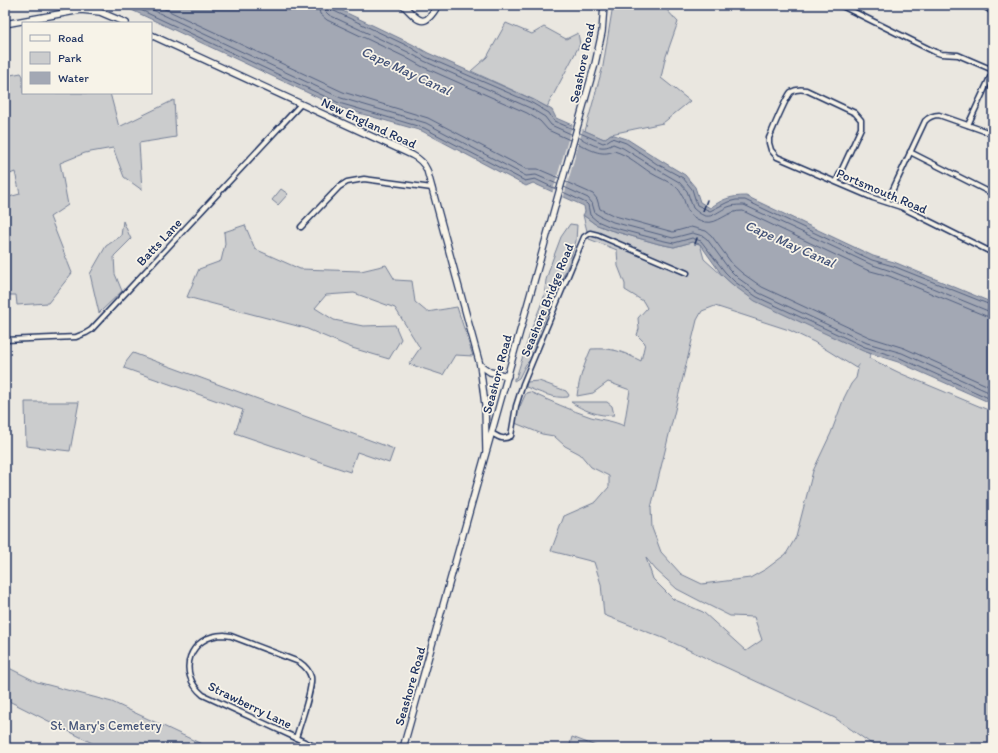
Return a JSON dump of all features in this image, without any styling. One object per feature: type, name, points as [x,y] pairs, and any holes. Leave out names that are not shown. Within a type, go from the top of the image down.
[{"type":"street","points":[[403,5],[420,21],[427,20],[432,16],[438,5]]},
{"type":"street","name":"Seashore Road","points":[[404,748],[583,110],[602,32],[604,5]]},
{"type":"street","points":[[840,5],[934,52],[958,55],[993,70],[968,125]]},
{"type":"street","points":[[982,5],[993,12]]},
{"type":"street","points":[[5,24],[81,10],[100,12],[124,22]]},
{"type":"street","name":"New England Road","points":[[152,35],[416,157],[425,165],[480,365],[485,405],[486,457]]},
{"type":"street","name":"Portsmouth Road","points":[[836,182],[862,128],[861,120],[856,114],[806,90],[795,90],[789,95],[770,138],[769,143],[771,150],[777,157],[836,182],[901,208],[993,253]]},
{"type":"street","name":"Batts Lane","points":[[5,340],[76,336],[91,330],[301,104]]},
{"type":"street","points":[[887,202],[925,121],[931,116],[939,115],[993,134]]},
{"type":"street","points":[[910,152],[993,194]]},
{"type":"street","points":[[301,227],[340,187],[347,182],[364,179],[432,188]]},
{"type":"street","name":"Seashore Bridge Road","points":[[493,434],[502,439],[506,439],[511,436],[516,406],[523,384],[584,237],[590,233],[598,235],[687,273]]},
{"type":"street","points":[[480,365],[490,372],[508,376]]},
{"type":"street","name":"Strawberry Lane","points":[[296,738],[311,682],[309,672],[303,665],[231,636],[213,636],[207,638],[197,646],[190,656],[188,669],[192,682],[198,691],[203,695],[296,738],[318,748]]},
{"type":"green space","points":[[613,5],[657,5],[665,8],[678,22],[665,59],[661,78],[690,101],[663,123],[611,134],[604,139],[585,131],[603,66]]},
{"type":"green space","points":[[506,23],[532,34],[544,27],[566,39],[578,33],[580,44],[547,107],[471,71],[487,57]]},
{"type":"green space","points":[[21,73],[22,94],[110,94],[119,127],[174,100],[176,137],[139,143],[142,190],[124,177],[113,148],[85,153],[60,163],[68,205],[50,217],[72,273],[48,303],[17,305],[16,295],[5,295],[5,198],[20,194],[15,172],[5,176],[5,76]]},
{"type":"green space","points":[[281,189],[288,194],[278,205],[272,200]]},
{"type":"green space","points":[[583,215],[595,224],[610,230],[659,244],[674,247],[692,242],[700,244],[704,259],[733,285],[830,335],[871,354],[869,358],[902,374],[993,412],[993,748],[875,748],[876,747],[835,718],[663,638],[604,615],[601,584],[594,562],[551,551],[564,516],[596,502],[609,487],[609,476],[591,467],[580,454],[565,446],[554,436],[542,434],[515,423],[517,413],[526,393],[530,392],[591,417],[624,426],[630,390],[608,382],[593,393],[577,396],[580,378],[591,349],[617,351],[641,361],[645,343],[637,335],[639,329],[638,318],[647,308],[643,301],[625,290],[625,284],[618,266],[617,250],[589,239]],"holes":[[[715,306],[789,330],[814,342],[856,368],[859,364],[856,378],[851,384],[844,398],[831,433],[813,471],[796,537],[786,554],[766,569],[750,578],[702,584],[681,574],[661,552],[652,528],[651,508],[697,320],[702,311]],[[646,558],[656,570],[677,589],[730,616],[754,617],[762,640],[746,651],[703,612],[673,599],[653,579]]]},
{"type":"green space","points":[[123,221],[131,239],[114,256],[115,274],[122,291],[99,313],[90,274],[106,246],[121,236]]},
{"type":"green space","points":[[570,224],[577,225],[576,241],[569,263],[538,335],[531,359],[526,364],[519,378],[514,381],[544,297],[546,280],[552,261],[561,237]]},
{"type":"green space","points":[[245,225],[255,249],[300,269],[361,271],[386,265],[395,280],[412,281],[415,302],[427,312],[457,307],[473,356],[455,355],[443,375],[409,364],[420,348],[395,308],[354,293],[326,295],[315,308],[334,320],[363,326],[395,325],[401,339],[389,359],[352,348],[305,328],[187,297],[199,269],[221,261],[225,244],[224,232]]},
{"type":"green space","points":[[133,353],[394,449],[389,463],[357,452],[350,472],[235,433],[243,410],[124,368],[126,362]]},
{"type":"green space","points":[[539,381],[566,391],[569,395],[568,397],[552,396],[526,387],[527,382]]},
{"type":"green space","points":[[25,402],[79,402],[70,451],[26,446]]},
{"type":"green space","points":[[571,402],[607,402],[612,406],[614,415],[603,415],[591,412],[580,408]]},
{"type":"green space","name":"St. Mary's Cemetery","points":[[5,666],[37,682],[112,702],[210,748],[102,748],[5,699]]},
{"type":"green space","points":[[572,737],[601,748],[569,748]]},
{"type":"water","name":"Cape May Canal","points":[[121,5],[330,5],[428,53],[534,100],[552,110],[556,118],[604,139],[611,134],[627,139],[685,175],[695,187],[700,202],[710,208],[727,199],[746,196],[873,256],[894,262],[993,303],[993,404],[898,362],[863,351],[755,301],[722,275],[700,244],[692,242],[674,247],[610,230],[595,224],[583,215],[585,212],[584,206],[533,183],[526,186],[422,131],[338,107]]},
{"type":"pier","points":[[573,123],[583,128],[563,199],[552,194]]},
{"type":"railway","points":[[703,211],[707,200]]},
{"type":"railway","points":[[695,244],[697,238]]}]
